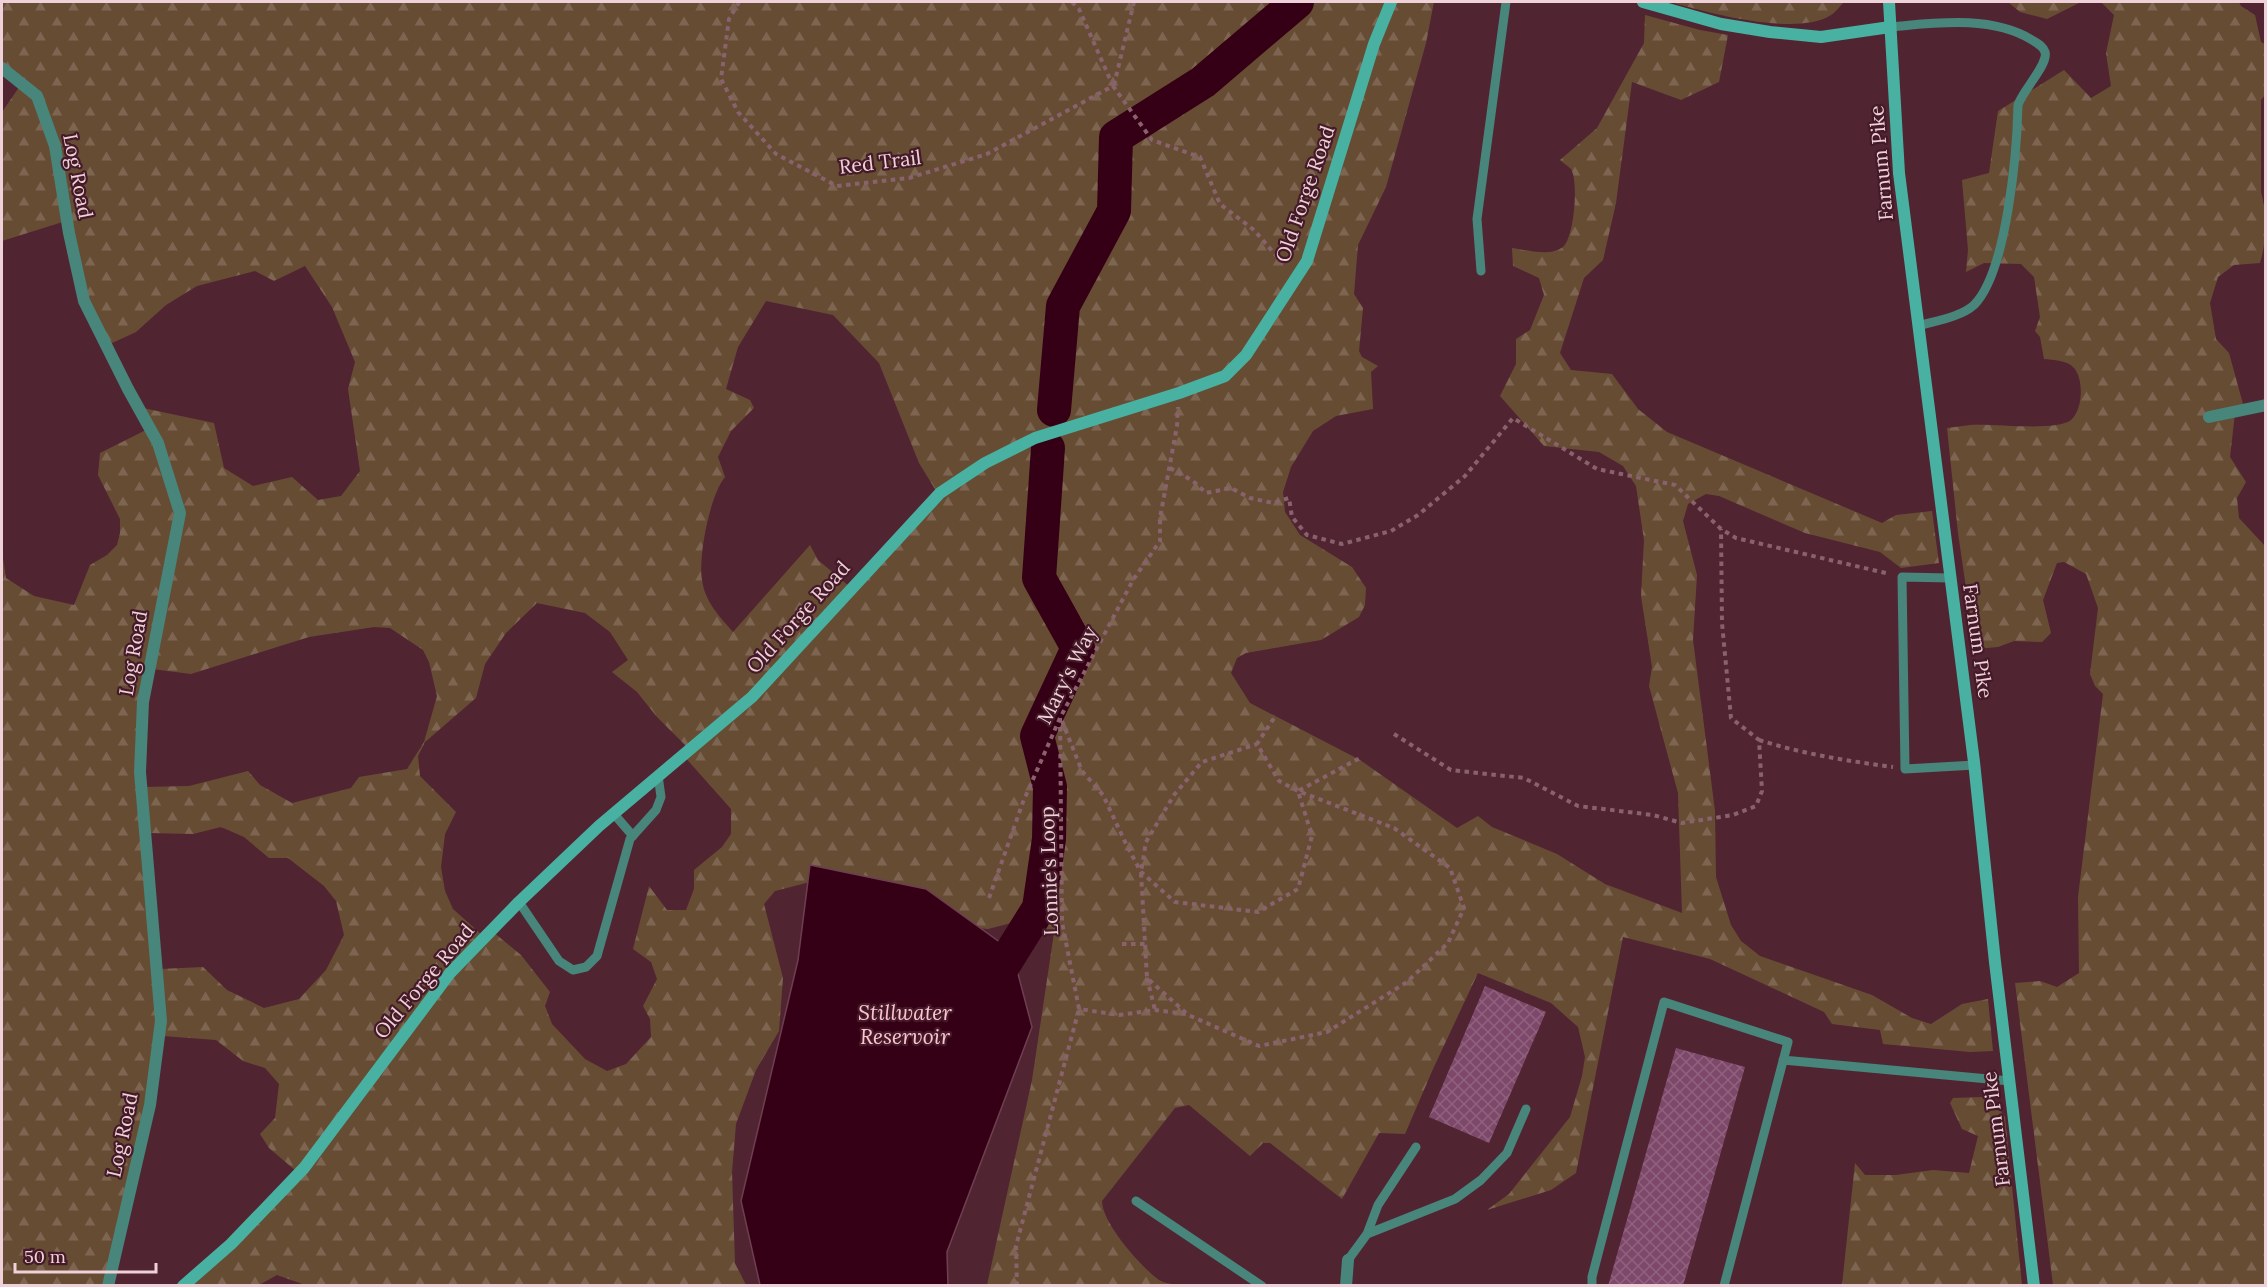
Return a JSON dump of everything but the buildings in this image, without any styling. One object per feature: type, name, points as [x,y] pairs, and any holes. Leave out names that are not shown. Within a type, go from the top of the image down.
[{"type":"street","name":"Old Forge Road","points":[[183,1286],[231,1244],[304,1168],[450,973],[519,902],[614,814],[752,697],[940,493],[985,463],[1035,438],[1179,393],[1225,376],[1246,356],[1307,261],[1374,44],[1392,2]]},
{"type":"street","points":[[1643,2],[1721,24],[1770,32],[1821,37],[1890,27]]},
{"type":"street","name":"Farnum Pike","points":[[1889,2],[1899,172],[1975,765],[2034,1286]]},
{"type":"street","name":"Log Road","points":[[2,68],[37,96],[55,146],[69,233],[84,301],[158,443],[180,513],[143,702],[140,772],[161,1021],[150,1105],[108,1286]]},
{"type":"street","points":[[2209,417],[2265,405]]},
{"type":"street","points":[[1346,1286],[1348,1260]]},
{"type":"lane","points":[[1481,271],[1477,219],[1506,2]]},
{"type":"lane","points":[[1890,27],[1933,24],[1988,25],[2025,36],[2040,45],[2045,52],[2045,60],[2021,96],[2013,181],[1997,259],[1985,288],[1974,305],[1948,317],[1918,326]]},
{"type":"lane","points":[[1950,578],[1902,576],[1905,769],[1975,765]]},
{"type":"lane","points":[[519,902],[560,961],[573,970],[586,967],[597,956],[630,839],[656,810],[661,796],[658,775]]},
{"type":"lane","points":[[614,814],[633,836]]},
{"type":"lane","points":[[1592,1286],[1592,1277],[1664,1002],[1788,1042],[1724,1286]]},
{"type":"lane","points":[[1783,1060],[2010,1081]]},
{"type":"lane","points":[[1366,1234],[1455,1199],[1481,1180],[1507,1153],[1526,1109]]},
{"type":"lane","points":[[1348,1260],[1366,1234],[1378,1205],[1416,1147]]},
{"type":"lane","points":[[1136,1201],[1262,1286]]},
{"type":"path","name":"Red Trail","points":[[739,2],[729,19],[721,79],[738,112],[776,154],[837,186],[909,178],[987,154],[1113,86]]},
{"type":"path","points":[[1072,2],[1079,9],[1113,86],[1152,140],[1200,157],[1220,204],[1254,230],[1296,279]]},
{"type":"path","points":[[1113,86],[1134,2]]},
{"type":"path","name":"Mary's Way","points":[[989,898],[1023,802],[1060,718],[1134,580],[1160,541],[1160,518],[1177,426],[1179,393]]},
{"type":"path","points":[[1170,468],[1193,481],[1206,493],[1232,488],[1250,498],[1273,503],[1289,498],[1292,517],[1307,535],[1342,544],[1391,531],[1419,515],[1465,476],[1513,418],[1597,469],[1675,486],[1721,529],[1736,538],[1902,576]]},
{"type":"path","points":[[1721,529],[1722,623],[1731,718],[1759,740],[1785,748],[1905,769]]},
{"type":"path","points":[[1060,718],[1082,771],[1103,795],[1142,872],[1175,902],[1258,912],[1298,889],[1312,836],[1298,791]]},
{"type":"path","name":"Lonnie's Loop","points":[[1060,718],[1062,921],[1079,1009]]},
{"type":"path","points":[[1155,1010],[1147,978],[1145,944],[1142,872],[1146,842],[1174,795],[1202,762],[1257,744],[1274,718]]},
{"type":"path","points":[[1394,734],[1451,770],[1524,778],[1578,806],[1653,815],[1682,823],[1733,815],[1756,806],[1762,791],[1759,740]]},
{"type":"path","points":[[1017,1286],[1016,1246],[1079,1009],[1119,1015],[1155,1010],[1186,1014],[1259,1046],[1327,1032],[1407,982],[1448,943],[1464,908],[1450,868],[1394,828],[1298,791],[1279,781],[1257,744]]},
{"type":"path","points":[[1298,791],[1360,758]]},
{"type":"path","points":[[1122,944],[1145,944]]},
{"type":"path","points":[[1147,978],[1186,1014]]},
{"type":"green space","points":[[2,2],[1434,2],[1426,43],[1386,187],[1358,245],[1354,294],[1363,308],[1359,351],[1362,357],[1378,366],[1371,372],[1373,409],[1336,416],[1313,431],[1291,467],[1283,492],[1285,512],[1300,535],[1352,567],[1366,588],[1365,605],[1359,617],[1321,640],[1246,653],[1237,658],[1231,673],[1250,703],[1360,760],[1457,828],[1478,816],[1492,827],[1557,854],[1605,884],[1682,913],[1678,793],[1649,686],[1652,667],[1641,596],[1644,540],[1636,486],[1623,466],[1599,452],[1544,446],[1500,396],[1516,364],[1516,339],[1530,330],[1544,295],[1539,278],[1513,266],[1512,248],[1552,252],[1563,247],[1567,242],[1574,210],[1575,185],[1571,169],[1560,160],[1597,128],[1644,43],[1645,15],[1728,35],[1719,82],[1681,100],[1632,82],[1616,203],[1603,260],[1584,278],[1560,353],[1571,370],[1612,374],[1638,409],[1667,432],[1882,523],[1896,515],[1932,511],[1939,563],[1901,568],[1880,552],[1805,533],[1719,496],[1706,494],[1688,504],[1683,521],[1697,575],[1693,640],[1715,811],[1716,877],[1731,925],[1741,941],[1760,956],[1872,995],[1912,1018],[1931,1024],[1962,1004],[1988,999],[1993,1051],[1970,1052],[1883,1044],[1880,1030],[1832,1024],[1824,1012],[1710,959],[1623,937],[1576,1173],[1551,1190],[1487,1210],[1509,1194],[1570,1117],[1585,1057],[1578,1027],[1551,1003],[1478,973],[1405,1134],[1379,1133],[1342,1199],[1270,1143],[1263,1143],[1250,1156],[1189,1105],[1175,1108],[1102,1201],[1108,1221],[1133,1255],[1159,1280],[1177,1285],[987,1285],[1032,1080],[1054,933],[1015,922],[988,929],[966,927],[810,882],[775,891],[764,904],[783,978],[779,1031],[756,1070],[736,1124],[732,1172],[735,1263],[746,1285],[308,1286],[277,1275],[259,1285],[180,1285],[259,1212],[296,1171],[269,1148],[260,1134],[275,1118],[279,1084],[265,1068],[243,1061],[216,1040],[163,1036],[107,1285],[2,1285],[2,552],[6,578],[34,596],[74,605],[90,565],[107,555],[117,545],[120,533],[120,519],[98,475],[100,453],[152,427],[143,408],[214,423],[224,468],[253,486],[292,477],[318,500],[341,496],[360,471],[348,389],[355,362],[332,307],[305,266],[274,281],[255,271],[197,286],[166,305],[136,332],[110,344],[83,296],[69,220],[2,241],[2,112],[22,83],[2,66]],"holes":[[[766,301],[833,315],[879,363],[919,463],[938,494],[850,587],[818,560],[810,545],[733,632],[718,615],[706,595],[701,569],[706,526],[715,497],[725,477],[718,457],[731,431],[754,408],[750,400],[726,389],[738,347]],[[537,603],[585,613],[610,632],[628,660],[612,672],[637,692],[657,717],[686,746],[683,755],[731,809],[731,834],[722,847],[694,870],[694,889],[686,910],[667,910],[649,886],[633,949],[651,962],[657,979],[643,1006],[650,1019],[651,1037],[626,1064],[607,1071],[585,1059],[552,1024],[545,1006],[550,992],[521,955],[492,931],[482,935],[453,909],[445,891],[441,867],[445,834],[456,812],[420,776],[418,756],[425,742],[476,698],[485,664],[506,633]],[[374,627],[390,628],[423,650],[429,662],[437,696],[424,742],[407,769],[359,777],[351,788],[292,803],[260,785],[248,771],[189,786],[144,787],[149,671],[152,669],[191,674],[309,637]],[[221,827],[244,837],[269,858],[288,858],[324,886],[336,901],[344,935],[326,970],[299,999],[264,1008],[227,990],[203,967],[160,969],[148,833],[193,834]]]},
{"type":"green space","points":[[1671,2],[1844,2],[1831,15],[1816,21],[1797,24],[1729,17]]},
{"type":"green space","points":[[2008,2],[2081,2],[2047,19],[2020,12]]},
{"type":"green space","points":[[2101,2],[2239,2],[2241,6],[2255,15],[2261,42],[2265,44],[2265,95],[2261,100],[2261,192],[2264,210],[2264,245],[2260,263],[2234,265],[2218,277],[2210,303],[2216,339],[2229,353],[2243,404],[2235,413],[2230,457],[2246,482],[2237,498],[2239,518],[2265,546],[2265,1285],[2053,1285],[2015,983],[2040,981],[2057,987],[2079,973],[2078,897],[2103,694],[2095,686],[2090,674],[2098,608],[2086,574],[2064,562],[2057,563],[2043,600],[2051,633],[2042,642],[2014,641],[1998,647],[1975,649],[1958,533],[1947,428],[1970,425],[2052,426],[2071,420],[2078,409],[2081,387],[2074,368],[2064,362],[2044,359],[2040,337],[2035,331],[2040,317],[2034,277],[2021,264],[1984,263],[1966,272],[1968,250],[1962,180],[1989,173],[1998,111],[2064,70],[2091,98],[2111,86],[2106,53],[2114,15]]},
{"type":"green space","points":[[1982,1097],[1994,1102],[2005,1117],[2022,1285],[1842,1285],[1855,1163],[1865,1175],[1896,1175],[1933,1170],[1969,1173],[1978,1136],[1962,1129],[1950,1103],[1953,1098]]},
{"type":"water","name":"Stillwater Reservoir","points":[[810,865],[926,889],[1012,951],[1032,1027],[947,1252],[948,1285],[760,1285],[741,1201],[798,960]]},
{"type":"waterway","points":[[1054,410],[1063,306],[1114,211],[1116,137],[1203,82],[1297,2]]},
{"type":"waterway","points":[[988,990],[1039,908],[1049,839],[1050,787],[1037,736],[1078,648],[1039,578],[1048,448]]}]
